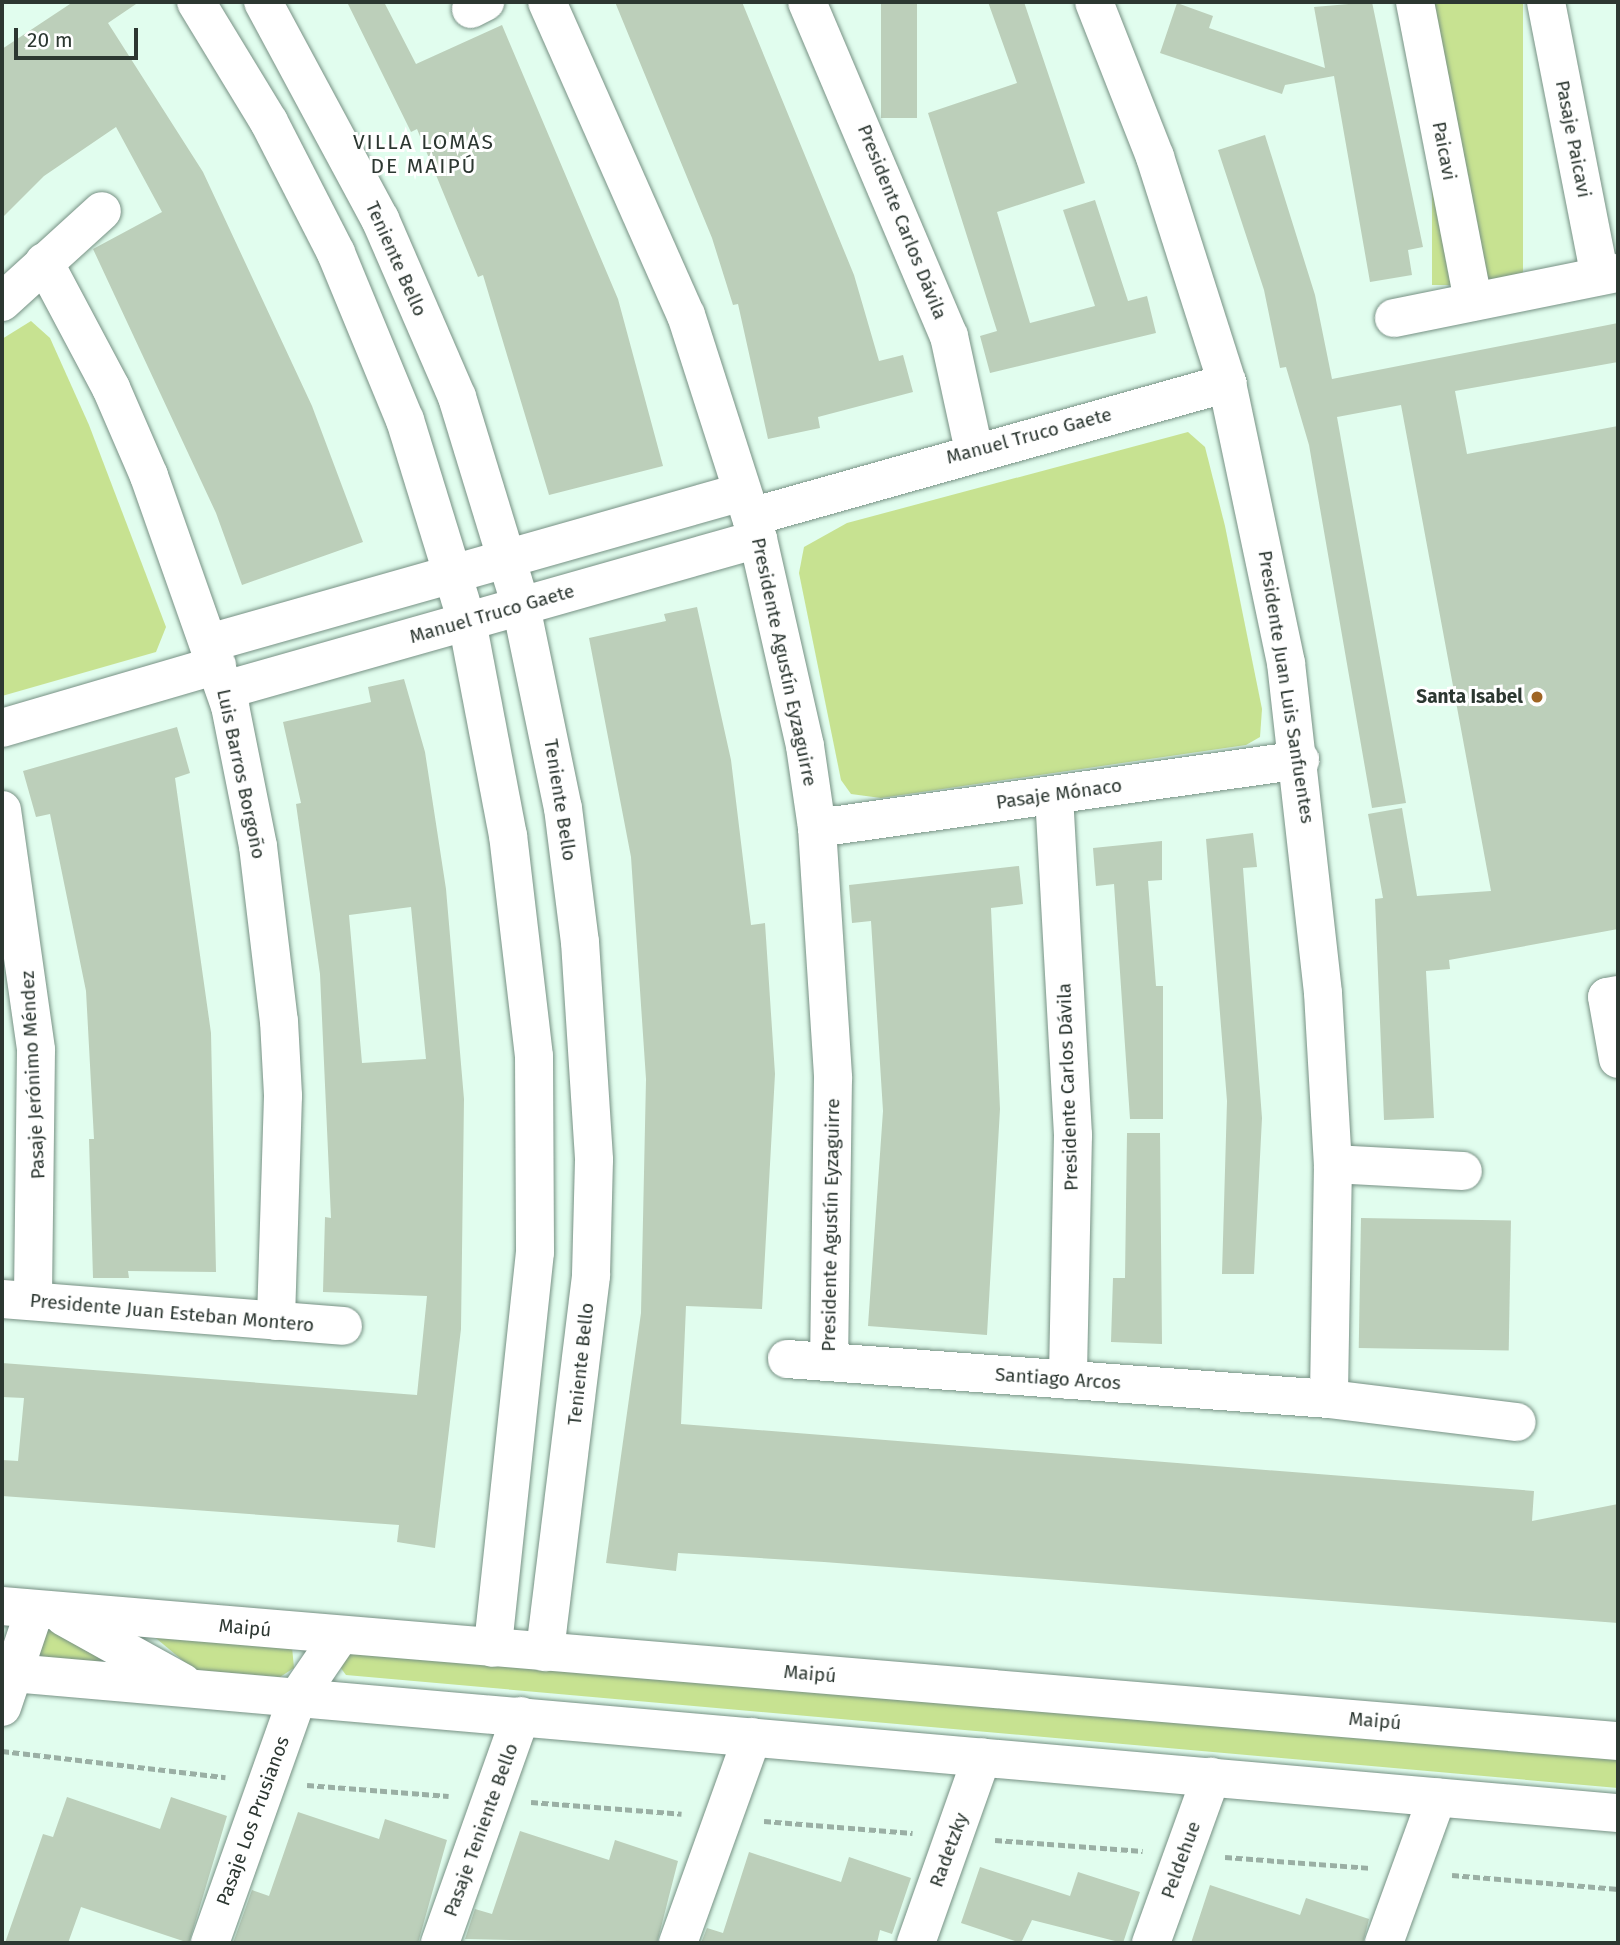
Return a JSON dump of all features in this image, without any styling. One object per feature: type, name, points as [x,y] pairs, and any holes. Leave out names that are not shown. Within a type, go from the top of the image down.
[{"type":"street","points":[[196,2],[270,122],[335,253],[405,420],[467,621],[526,956],[536,1129],[535,1252],[493,1648]]},
{"type":"street","name":"Teniente Bello","points":[[263,2],[380,219],[457,397],[522,606],[563,808],[580,942],[594,1160],[591,1276],[545,1652]]},
{"type":"street","name":"Presidente Agustín Eyzaguirre","points":[[547,2],[685,315],[750,516],[817,828],[833,1078],[829,1362]]},
{"type":"street","name":"Presidente Carlos Dávila","points":[[807,2],[949,336],[974,451]]},
{"type":"street","name":"Presidente Juan Luis Sanfuentes","points":[[1094,2],[1155,157],[1227,383],[1268,565],[1300,760],[1333,1164],[1329,1399]]},
{"type":"street","name":"Paicavi","points":[[1415,2],[1473,301]]},
{"type":"street","name":"Pasaje Paicavi","points":[[1394,318],[1609,275],[1546,2]]},
{"type":"street","points":[[2,302],[102,211]]},
{"type":"street","name":"Luis Barros Borgoño","points":[[44,262],[111,388],[217,666],[273,955],[284,1096],[276,1321]]},
{"type":"street","name":"Manuel Truco Gaete","points":[[217,666],[467,621],[522,606],[750,516],[974,451],[1227,383]]},
{"type":"street","name":"Manuel Truco Gaete","points":[[2,728],[217,666],[454,574],[508,558],[750,516]]},
{"type":"street","name":"Pasaje Mónaco","points":[[817,828],[1300,760]]},
{"type":"street","name":"Presidente Carlos Dávila","points":[[1054,795],[1073,1135],[1068,1380]]},
{"type":"street","name":"Pasaje Jerónimo Méndez","points":[[2,810],[36,1050],[17,1300]]},
{"type":"street","points":[[1618,995],[1606,997],[1618,1059]]},
{"type":"street","points":[[1333,1164],[1463,1171]]},
{"type":"street","name":"Presidente Juan Esteban Montero","points":[[17,1300],[343,1326]]},
{"type":"street","name":"Santiago Arcos","points":[[787,1359],[1329,1399],[1517,1422]]},
{"type":"street","points":[[197,1690],[29,1608],[8,1690],[197,1690],[1618,1812]]},
{"type":"street","name":"Maipú","points":[[29,1608],[339,1637],[1618,1741]]},
{"type":"street","name":"Pasaje Los Prusianos","points":[[209,1943],[297,1699],[339,1637]]},
{"type":"street","name":"Pasaje Teniente Bello","points":[[440,1943],[521,1716]]},
{"type":"street","points":[[678,1943],[752,1737]]},
{"type":"street","name":"Radetzky","points":[[916,1943],[982,1757]]},
{"type":"street","name":"Peldehue","points":[[1151,1943],[1211,1777]]},
{"type":"street","points":[[1384,1943],[1437,1797]]},
{"type":"path","points":[[2,1751],[267,1782],[1618,1889]]},
{"type":"green space","points":[[1432,2],[1523,2],[1523,285],[1432,285]]},
{"type":"green space","points":[[31,321],[50,338],[89,425],[166,627],[156,652],[2,696],[2,339]]},
{"type":"green space","points":[[1188,432],[1205,447],[1225,526],[1262,709],[1260,737],[1246,745],[881,798],[851,794],[841,780],[799,573],[804,547],[847,523]]},
{"type":"green space","points":[[41,1624],[108,1663],[39,1660]]},
{"type":"green space","points":[[151,1634],[292,1647],[294,1668],[280,1677],[194,1670]]},
{"type":"green space","points":[[348,1648],[1618,1755],[1618,1788],[346,1675],[340,1667]]},
{"type":"building","points":[[73,2],[139,2],[108,23],[203,172],[312,406],[363,542],[242,585],[216,513],[93,249],[162,212],[116,127],[44,176],[2,218],[2,49]]},
{"type":"building","points":[[347,2],[384,2],[416,64],[502,25],[618,299],[663,466],[549,495],[483,275],[478,277],[417,129],[411,132]]},
{"type":"building","points":[[615,2],[742,2],[854,275],[879,361],[903,355],[913,392],[818,417],[820,428],[768,439],[738,304],[733,305],[712,238]]},
{"type":"building","points":[[881,2],[917,2],[917,118],[881,118]]},
{"type":"building","points":[[988,2],[1024,2],[1085,183],[997,212],[1030,323],[1095,306],[1063,210],[1095,200],[1128,301],[1147,296],[1156,333],[990,373],[980,336],[997,331],[928,113],[1017,83]]},
{"type":"building","points":[[1372,2],[1423,247],[1408,250],[1412,275],[1370,282],[1334,76],[1285,85],[1282,94],[1160,53],[1177,3],[1213,16],[1209,28],[1325,68],[1314,7]]},
{"type":"building","points":[[1265,135],[1315,295],[1332,379],[1618,323],[1618,362],[1455,391],[1467,454],[1618,426],[1618,929],[1449,960],[1450,969],[1426,971],[1434,1118],[1384,1120],[1375,899],[1383,898],[1368,814],[1402,808],[1417,896],[1491,891],[1401,405],[1337,417],[1406,803],[1372,808],[1309,445],[1286,367],[1280,368],[1264,290],[1218,150]]},
{"type":"building","points":[[697,607],[731,760],[751,925],[765,923],[775,1074],[762,1309],[686,1306],[681,1424],[1534,1491],[1532,1521],[1618,1504],[1618,1623],[678,1553],[676,1571],[606,1563],[641,1313],[646,1079],[631,857],[589,638],[666,621],[664,614]]},
{"type":"building","points":[[404,679],[425,752],[446,889],[464,1099],[461,1329],[435,1548],[397,1542],[399,1525],[2,1496],[2,1460],[18,1461],[24,1398],[2,1397],[2,1363],[417,1395],[427,1296],[323,1292],[325,1217],[331,1218],[320,974],[296,804],[301,803],[283,722],[371,702],[368,687]],"holes":[[[411,907],[426,1059],[362,1063],[349,915]]]},
{"type":"building","points":[[177,727],[190,773],[175,778],[211,1033],[216,1272],[128,1271],[129,1278],[93,1278],[89,1139],[94,1139],[86,991],[50,814],[36,817],[23,771]]},
{"type":"building","points":[[1253,833],[1257,867],[1243,868],[1262,1118],[1254,1274],[1222,1274],[1227,1101],[1206,839]]},
{"type":"building","points":[[1162,841],[1162,880],[1148,881],[1156,986],[1163,986],[1163,1119],[1130,1119],[1114,884],[1096,886],[1093,848]]},
{"type":"building","points":[[1019,866],[1023,904],[991,908],[1000,1109],[987,1335],[868,1326],[883,1111],[871,921],[852,923],[849,885]]},
{"type":"building","points":[[1127,1133],[1160,1133],[1162,1344],[1111,1342],[1113,1278],[1125,1278]]},
{"type":"building","points":[[1361,1218],[1511,1221],[1509,1351],[1359,1348]]},
{"type":"building","points":[[67,1797],[160,1829],[171,1797],[227,1816],[189,1943],[81,1907],[68,1943],[5,1943],[43,1834],[53,1837]]},
{"type":"building","points":[[298,1812],[379,1839],[385,1819],[447,1840],[418,1943],[233,1943],[252,1890],[269,1896]]},
{"type":"building","points":[[520,1831],[609,1860],[615,1840],[678,1861],[657,1943],[465,1939],[475,1909],[492,1914]]},
{"type":"building","points":[[749,1852],[841,1882],[849,1857],[911,1878],[892,1934],[880,1930],[877,1943],[701,1943],[707,1928],[723,1933]]},
{"type":"building","points":[[980,1867],[1070,1896],[1078,1872],[1140,1892],[1123,1943],[1032,1920],[1021,1943],[961,1923]]},
{"type":"building","points":[[1210,1885],[1300,1915],[1306,1898],[1369,1919],[1363,1943],[1191,1943]]},
{"type":"place","name":"Santa Isabel","points":[[1537,697]]},
{"type":"district","name":"VILLA LOMAS DE MAIPÚ","points":[[424,154]]}]
